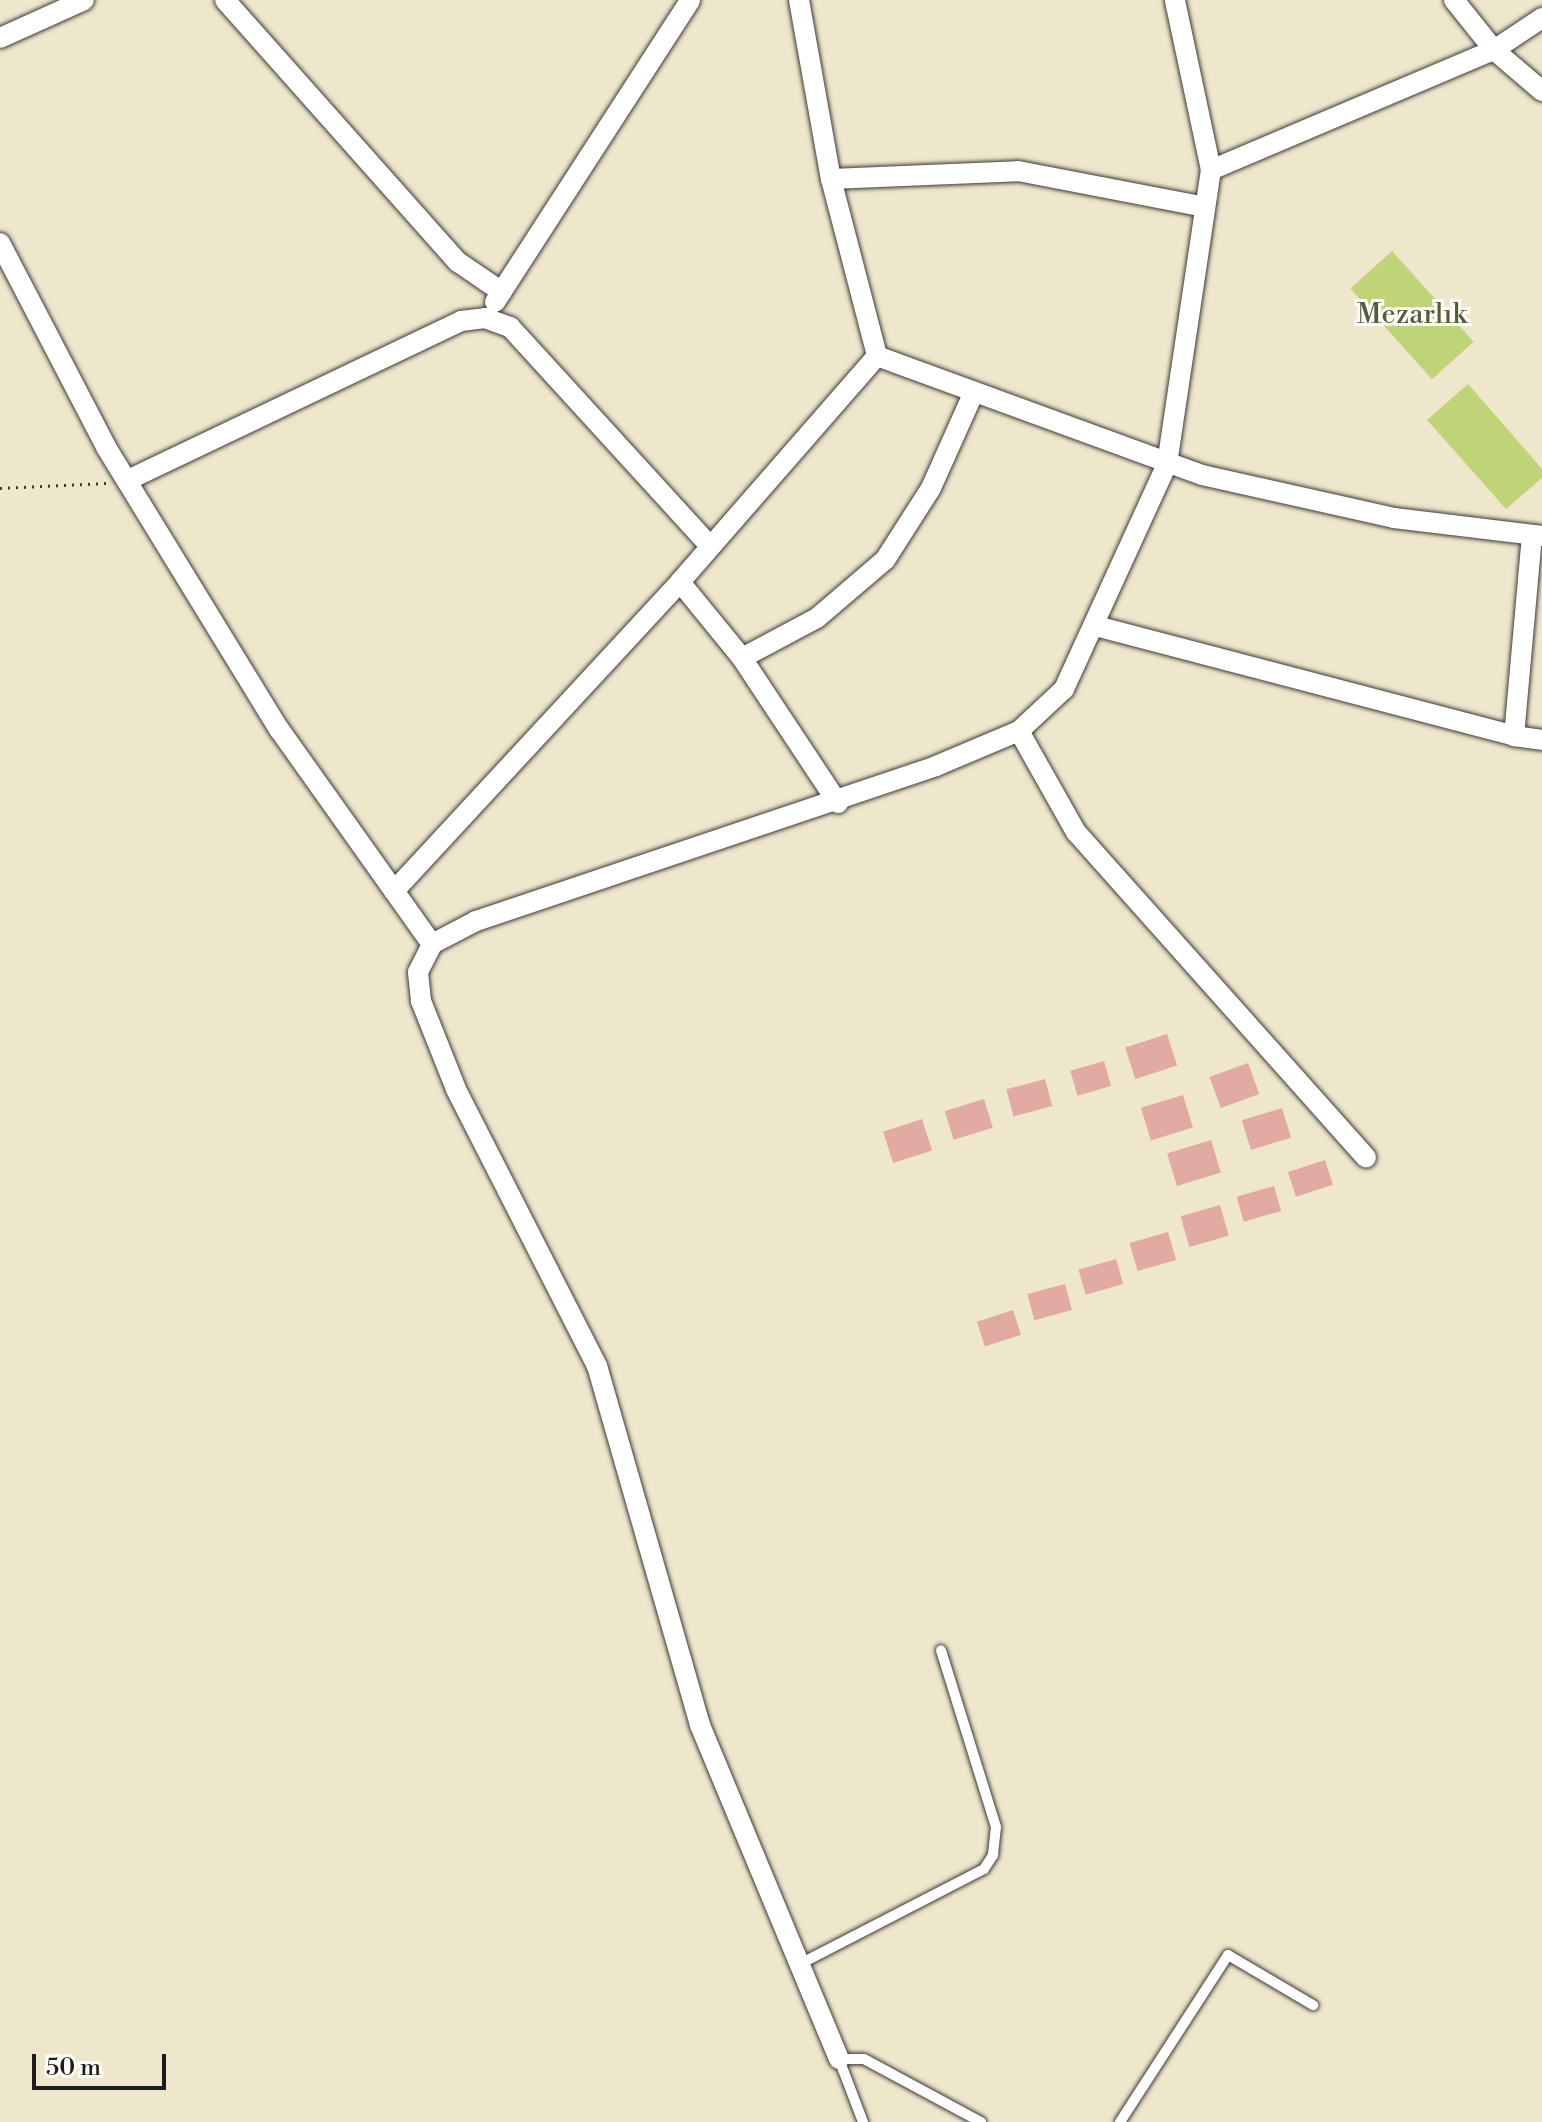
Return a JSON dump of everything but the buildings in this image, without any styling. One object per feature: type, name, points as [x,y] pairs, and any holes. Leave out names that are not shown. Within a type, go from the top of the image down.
[{"type":"street","points":[[0,38],[84,0]]},
{"type":"street","points":[[485,318],[690,0]]},
{"type":"street","points":[[799,0],[831,179],[877,356]]},
{"type":"street","points":[[839,2059],[696,1713],[597,1366],[430,1027],[418,982],[432,944],[574,883],[838,803],[1019,731],[1064,689],[1096,626],[1167,464],[1211,170],[1175,0]]},
{"type":"street","points":[[1454,0],[1494,50],[1542,91]]},
{"type":"street","points":[[227,1],[458,262],[502,292]]},
{"type":"street","points":[[1211,170],[1494,50],[1542,18]]},
{"type":"street","points":[[831,179],[1018,171],[1205,207]]},
{"type":"street","points":[[0,243],[130,479],[294,751],[432,944]]},
{"type":"street","points":[[130,479],[461,321],[485,318],[510,327],[708,544]]},
{"type":"street","points":[[877,356],[1167,464],[1326,505],[1537,535],[1514,736]]},
{"type":"street","points":[[394,891],[680,582],[708,544],[877,356]]},
{"type":"street","points":[[742,658],[817,618],[885,560],[931,488],[974,392]]},
{"type":"street","points":[[680,582],[742,658],[838,803]]},
{"type":"street","points":[[1096,626],[1514,736],[1542,740]]},
{"type":"street","points":[[1019,731],[1076,832],[1366,1158]]},
{"type":"lane","points":[[798,1965],[984,1869],[993,1855],[994,1817],[941,1650]]},
{"type":"lane","points":[[1120,2122],[1228,1955],[1313,2005]]},
{"type":"lane","points":[[863,2122],[839,2059],[864,2059],[981,2122]]},
{"type":"path","points":[[0,488],[130,479]]},
{"type":"green space","name":"Mezarlık","points":[[1392,251],[1474,342],[1432,379],[1350,288]]},
{"type":"green space","name":"Mezarlık","points":[[1468,384],[1542,469],[1542,478],[1506,509],[1427,420]]}]
